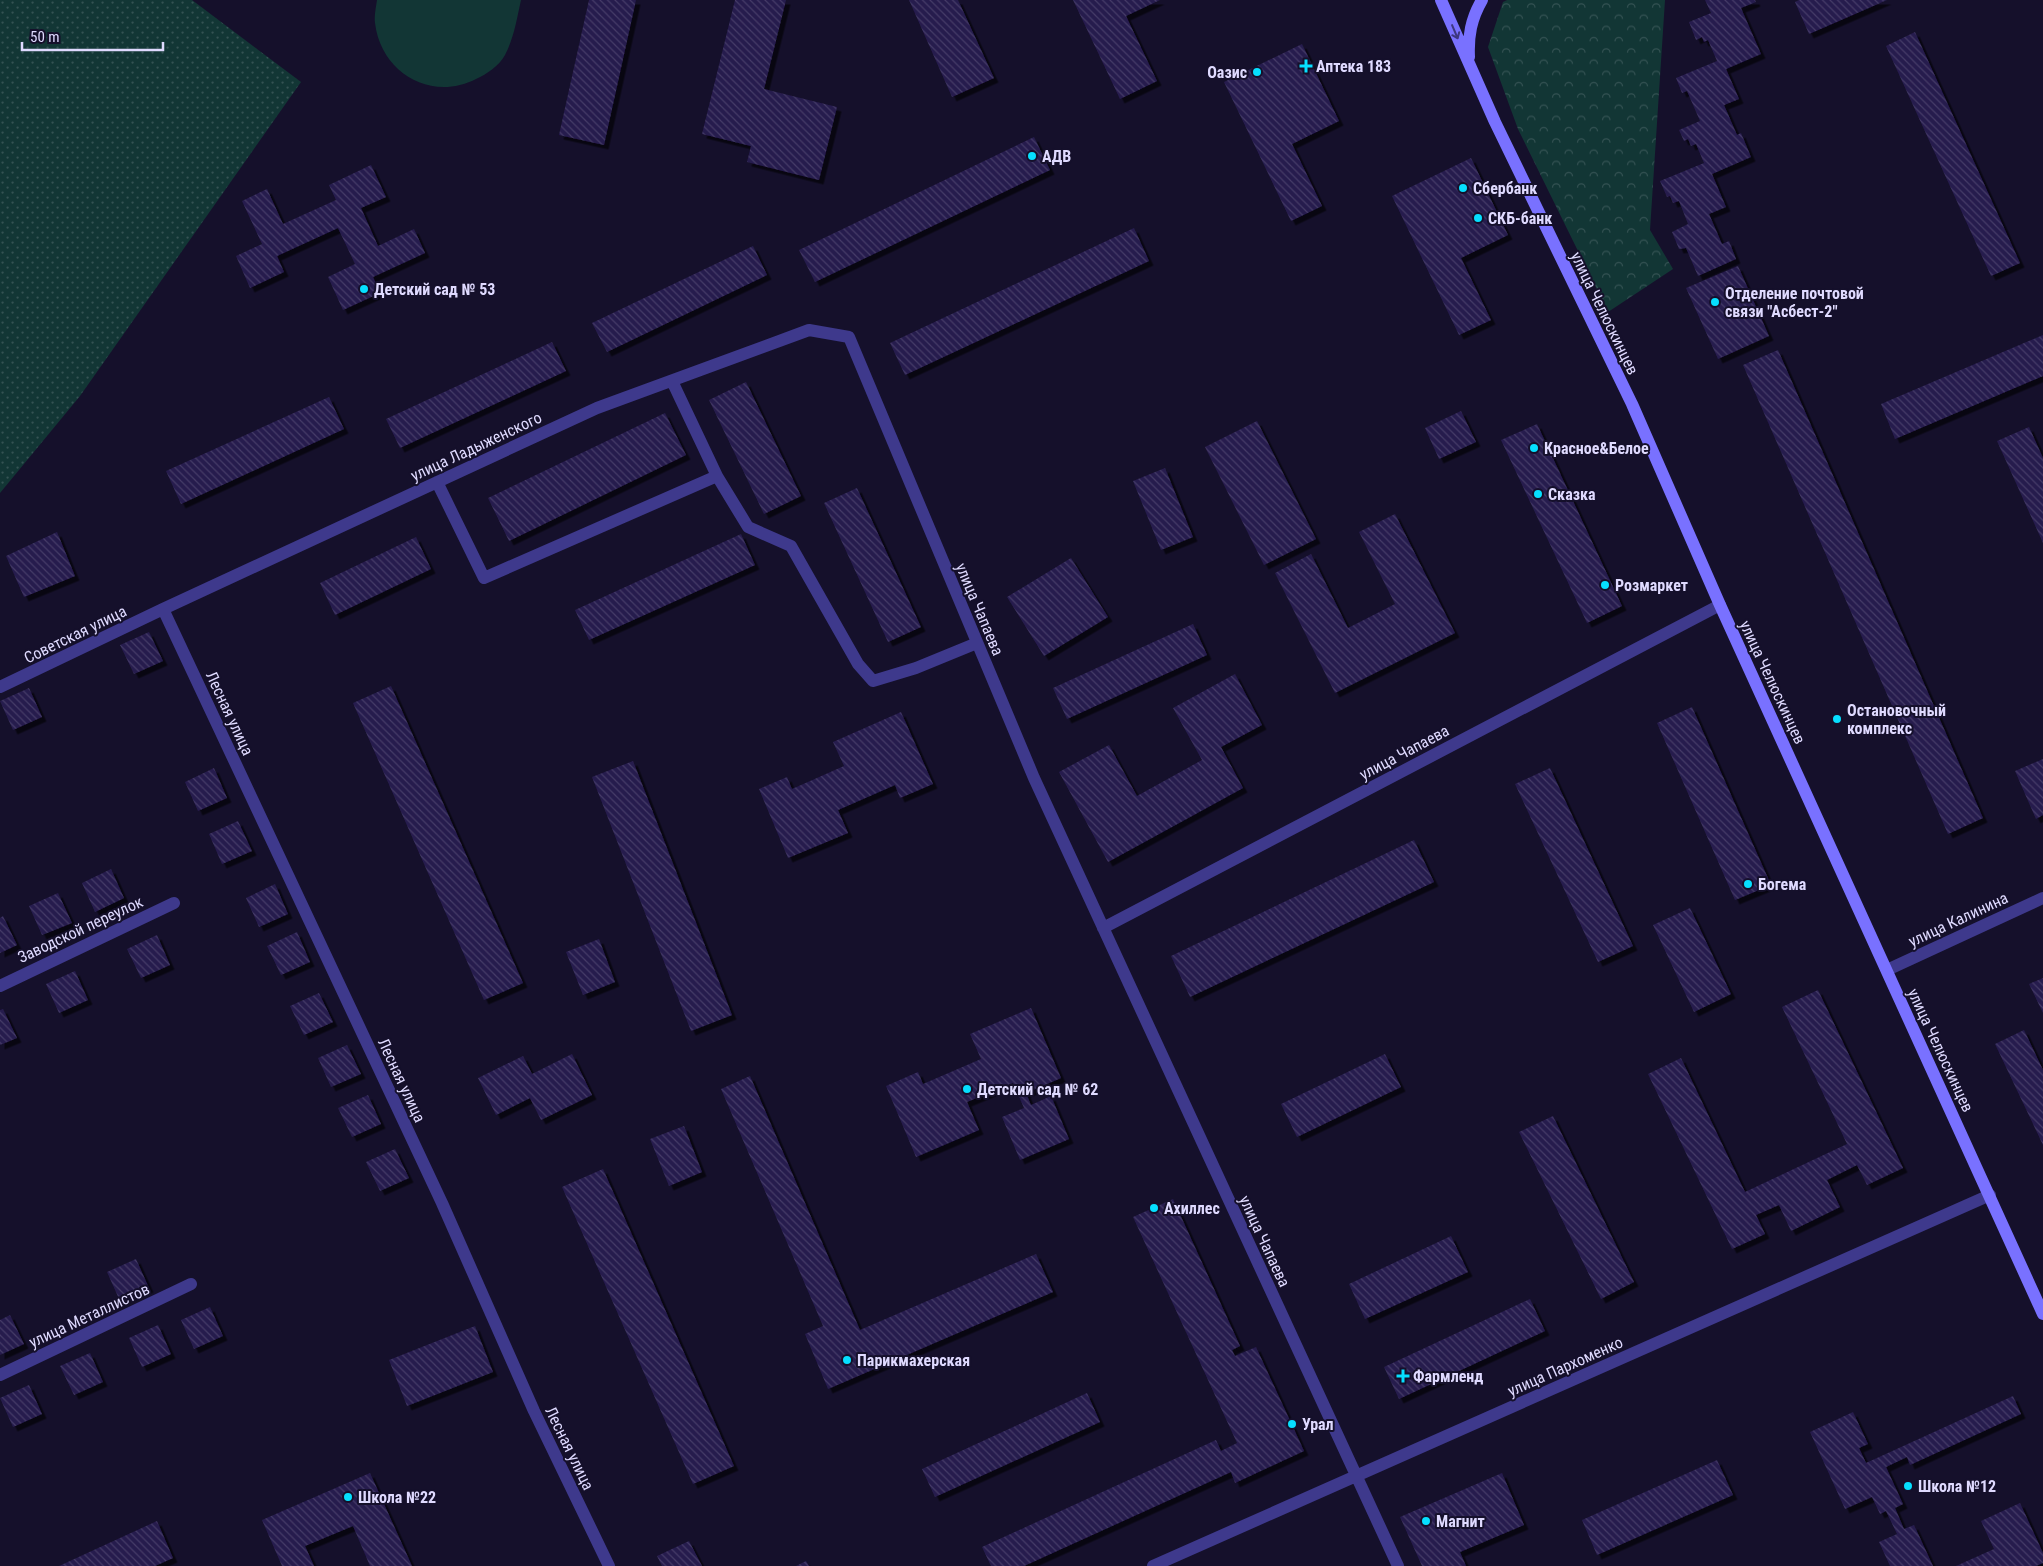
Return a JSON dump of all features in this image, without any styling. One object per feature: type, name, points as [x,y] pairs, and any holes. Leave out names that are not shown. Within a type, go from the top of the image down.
[{"type":"street","name":"улица Челюскинцев","points":[[1442,0],[1495,122],[1632,404],[1720,605],[2043,1314]]},
{"type":"street","points":[[1469,65],[1468,45],[1473,15],[1482,0]]},
{"type":"street","name":"улица Чапаева","points":[[809,330],[849,337],[1034,778],[1398,1566]]},
{"type":"street","name":"улица Ладыженского","points":[[163,609],[598,408],[809,330]]},
{"type":"street","points":[[672,381],[717,476],[748,527],[791,546],[858,664],[872,681],[916,668],[977,643]]},
{"type":"street","points":[[437,482],[484,578],[717,476]]},
{"type":"street","name":"улица Чапаева","points":[[1103,928],[1720,605]]},
{"type":"street","name":"Советская улица","points":[[0,688],[163,609]]},
{"type":"street","name":"Лесная улица","points":[[163,609],[442,1203],[534,1411],[609,1566]]},
{"type":"street","name":"улица Калинина","points":[[1887,970],[2043,898]]},
{"type":"street","name":"Заводской переулок","points":[[0,986],[174,903]]},
{"type":"street","name":"улица Пархоменко","points":[[1153,1566],[1990,1195]]},
{"type":"street","name":"улица Металлистов","points":[[0,1375],[191,1284]]},
{"type":"green space","points":[[0,0],[192,0],[301,82],[80,396],[0,493]]},
{"type":"green space","points":[[377,0],[521,0],[511,42],[499,63],[476,79],[459,85],[442,87],[426,85],[411,78],[398,69],[387,56],[379,41],[375,23]]},
{"type":"green space","points":[[1507,0],[1665,0],[1650,230],[1673,269],[1608,312],[1518,129],[1488,47],[1503,2]]},
{"type":"building","points":[[589,0],[636,0],[604,145],[559,135]]},
{"type":"building","points":[[735,0],[786,0],[764,89],[837,107],[819,180],[747,162],[751,146],[702,134]]},
{"type":"building","points":[[909,0],[958,0],[994,78],[952,97]]},
{"type":"building","points":[[1073,0],[1160,0],[1126,16],[1157,81],[1120,99]]},
{"type":"building","points":[[1705,0],[1755,0],[1756,2],[1741,8],[1761,54],[1726,69],[1739,99],[1724,105],[1737,135],[1741,133],[1751,157],[1712,174],[1726,207],[1709,214],[1722,244],[1729,241],[1736,259],[1698,276],[1686,248],[1679,249],[1672,232],[1688,224],[1679,201],[1673,203],[1670,196],[1667,197],[1660,181],[1704,163],[1696,144],[1691,146],[1688,139],[1684,141],[1679,130],[1700,121],[1687,91],[1682,93],[1676,78],[1717,61],[1708,40],[1704,42],[1702,37],[1696,40],[1689,22],[1711,13]]},
{"type":"building","points":[[1799,0],[1887,0],[1809,34],[1795,2]]},
{"type":"building","points":[[1915,32],[2020,263],[1991,276],[1886,46]]},
{"type":"building","points":[[1302,44],[1339,121],[1292,144],[1322,206],[1291,221],[1224,82]]},
{"type":"building","points":[[1034,137],[1050,170],[815,282],[799,250]]},
{"type":"building","points":[[1471,158],[1508,235],[1461,258],[1491,320],[1459,335],[1392,196]]},
{"type":"building","points":[[371,165],[386,197],[361,208],[378,246],[414,229],[425,253],[373,277],[380,293],[343,310],[328,277],[355,264],[338,228],[277,256],[284,272],[250,288],[236,256],[262,244],[242,201],[267,189],[283,224],[336,200],[329,185]]},
{"type":"building","points":[[1134,228],[1149,261],[905,375],[890,343]]},
{"type":"building","points":[[753,246],[767,275],[607,352],[592,323]]},
{"type":"building","points":[[1738,266],[1769,336],[1718,359],[1686,288]]},
{"type":"building","points":[[2043,335],[2043,376],[1895,439],[1881,404]]},
{"type":"building","points":[[552,342],[566,371],[400,448],[386,419]]},
{"type":"building","points":[[1778,350],[1983,818],[1948,834],[1743,365]]},
{"type":"building","points":[[746,382],[801,496],[764,514],[709,400]]},
{"type":"building","points":[[329,397],[344,429],[181,504],[166,471]]},
{"type":"building","points":[[1461,411],[1476,442],[1439,459],[1425,428]]},
{"type":"building","points":[[665,413],[686,455],[509,541],[488,498]]},
{"type":"building","points":[[1257,421],[1316,539],[1264,565],[1205,447]]},
{"type":"building","points":[[1537,424],[1622,606],[1587,623],[1501,440]]},
{"type":"building","points":[[2029,427],[2043,458],[2043,543],[1997,441]]},
{"type":"building","points":[[1165,468],[1193,537],[1161,550],[1133,481]]},
{"type":"building","points":[[857,488],[921,627],[888,642],[824,503]]},
{"type":"building","points":[[1395,514],[1455,633],[1335,693],[1275,573],[1311,554],[1348,628],[1395,604],[1359,532]]},
{"type":"building","points":[[57,532],[75,576],[24,597],[6,556]]},
{"type":"building","points":[[741,534],[755,565],[589,640],[575,610]]},
{"type":"building","points":[[416,537],[431,569],[335,615],[320,583]]},
{"type":"building","points":[[1071,558],[1108,617],[1044,656],[1007,597]]},
{"type":"building","points":[[1193,624],[1207,655],[1067,719],[1053,688]]},
{"type":"building","points":[[149,632],[163,661],[134,674],[120,645]]},
{"type":"building","points":[[1235,674],[1262,725],[1221,747],[1243,788],[1108,862],[1059,772],[1109,745],[1137,796],[1202,760],[1173,708]]},
{"type":"building","points":[[391,686],[523,983],[484,1000],[353,703]]},
{"type":"building","points":[[29,688],[42,717],[13,730],[0,701]]},
{"type":"building","points":[[1692,707],[1771,885],[1735,900],[1657,723]]},
{"type":"building","points":[[901,712],[933,784],[900,798],[895,785],[838,810],[848,833],[788,858],[759,789],[787,777],[792,789],[844,766],[833,742]]},
{"type":"building","points":[[2043,759],[2043,815],[2036,819],[2015,771]]},
{"type":"building","points":[[633,761],[732,1015],[691,1031],[592,777]]},
{"type":"building","points":[[214,768],[227,798],[198,811],[185,782]]},
{"type":"building","points":[[1550,768],[1633,946],[1598,962],[1515,784]]},
{"type":"building","points":[[238,821],[252,851],[222,864],[209,834]]},
{"type":"building","points":[[1414,840],[1434,882],[1190,997],[1171,956]]},
{"type":"building","points":[[111,869],[124,898],[95,912],[82,883]]},
{"type":"building","points":[[275,884],[288,914],[259,927],[246,898]]},
{"type":"building","points":[[58,893],[72,923],[42,935],[29,906]]},
{"type":"building","points":[[1690,908],[1731,994],[1694,1012],[1653,925]]},
{"type":"building","points":[[3,916],[17,945],[0,953],[0,918]]},
{"type":"building","points":[[297,932],[310,962],[281,975],[267,946]]},
{"type":"building","points":[[157,935],[170,965],[141,978],[127,949]]},
{"type":"building","points":[[599,939],[615,982],[583,995],[566,952]]},
{"type":"building","points":[[75,971],[88,1000],[59,1013],[46,984]]},
{"type":"building","points":[[2043,978],[2043,1013],[2029,984]]},
{"type":"building","points":[[1818,990],[1903,1168],[1867,1185],[1857,1165],[1827,1180],[1840,1207],[1791,1231],[1779,1205],[1756,1215],[1765,1234],[1732,1249],[1648,1074],[1681,1058],[1745,1192],[1847,1144],[1782,1007]]},
{"type":"building","points":[[319,993],[333,1022],[304,1035],[290,1006]]},
{"type":"building","points":[[1031,1008],[1061,1078],[1026,1093],[1031,1105],[1051,1096],[1069,1139],[1020,1160],[1002,1117],[1024,1108],[1013,1083],[967,1102],[979,1130],[916,1157],[886,1086],[918,1072],[923,1084],[981,1059],[970,1034]]},
{"type":"building","points":[[3,1009],[17,1038],[0,1045],[0,1010]]},
{"type":"building","points":[[2024,1030],[2043,1070],[2043,1145],[1995,1044]]},
{"type":"building","points":[[347,1045],[361,1074],[331,1087],[318,1058]]},
{"type":"building","points":[[572,1054],[592,1095],[541,1120],[530,1098],[496,1115],[478,1078],[523,1056],[532,1074]]},
{"type":"building","points":[[1385,1054],[1401,1087],[1297,1137],[1281,1104]]},
{"type":"building","points":[[750,1076],[860,1330],[1036,1254],[1053,1292],[828,1389],[805,1334],[823,1326],[721,1089]]},
{"type":"building","points":[[368,1095],[381,1124],[352,1137],[338,1108]]},
{"type":"building","points":[[1553,1116],[1634,1282],[1601,1299],[1519,1132]]},
{"type":"building","points":[[684,1126],[702,1172],[669,1186],[650,1139]]},
{"type":"building","points":[[395,1149],[409,1178],[380,1191],[366,1162]]},
{"type":"building","points":[[603,1169],[734,1466],[693,1484],[562,1187]]},
{"type":"building","points":[[1173,1199],[1240,1346],[1232,1350],[1235,1356],[1256,1347],[1304,1451],[1235,1483],[1231,1472],[1024,1566],[991,1566],[982,1547],[1216,1440],[1221,1451],[1237,1443],[1133,1217]]},
{"type":"building","points":[[1451,1236],[1468,1272],[1365,1319],[1349,1284]]},
{"type":"building","points":[[136,1259],[149,1288],[120,1301],[107,1272]]},
{"type":"building","points":[[1530,1299],[1545,1331],[1399,1399],[1384,1367]]},
{"type":"building","points":[[210,1307],[223,1336],[194,1349],[181,1320]]},
{"type":"building","points":[[10,1315],[24,1344],[0,1355],[0,1320]]},
{"type":"building","points":[[158,1325],[171,1354],[142,1367],[129,1338]]},
{"type":"building","points":[[475,1326],[493,1372],[407,1406],[389,1360]]},
{"type":"building","points":[[90,1353],[103,1382],[74,1395],[60,1366]]},
{"type":"building","points":[[29,1385],[42,1414],[13,1427],[0,1398]]},
{"type":"building","points":[[1087,1393],[1100,1422],[935,1497],[922,1469]]},
{"type":"building","points":[[2013,1396],[2021,1414],[1910,1465],[1907,1457],[1886,1467],[1903,1504],[1895,1508],[1904,1529],[1914,1525],[1933,1566],[1890,1566],[1879,1542],[1897,1534],[1886,1511],[1880,1514],[1872,1497],[1845,1509],[1810,1432],[1853,1412],[1868,1444],[1859,1448],[1866,1463]]},
{"type":"building","points":[[1717,1460],[1733,1495],[1597,1555],[1582,1520]]},
{"type":"building","name":"Школа №22","points":[[370,1473],[412,1566],[370,1566],[353,1526],[305,1546],[314,1566],[282,1566],[262,1520]]},
{"type":"building","points":[[1502,1473],[1524,1525],[1460,1552],[1466,1566],[1422,1566],[1400,1517]]},
{"type":"building","points":[[2020,1503],[2043,1553],[2043,1563],[2036,1566],[1956,1566],[1994,1549],[1981,1521]]},
{"type":"building","points":[[157,1521],[173,1558],[155,1566],[59,1566]]},
{"type":"building","points":[[689,1541],[702,1566],[662,1566],[657,1556]]},
{"type":"building","points":[[806,1561],[809,1566],[796,1566]]},
{"type":"place","name":"Аптека 183","points":[[1306,66]]},
{"type":"place","name":"Оазис","points":[[1257,72]]},
{"type":"place","name":"АДВ","points":[[1032,156]]},
{"type":"place","name":"Сбербанк","points":[[1463,188]]},
{"type":"place","name":"СКБ-банк","points":[[1478,218]]},
{"type":"place","name":"Детский сад № 53","points":[[364,289]]},
{"type":"place","name":"Отделение почтовой связи \"Асбест-2\"","points":[[1715,302]]},
{"type":"place","name":"Красное&Белое","points":[[1534,448]]},
{"type":"place","name":"Сказка","points":[[1538,494]]},
{"type":"place","name":"Розмаркет","points":[[1605,585]]},
{"type":"place","name":"Остановочный комплекс","points":[[1837,719]]},
{"type":"place","name":"Богема","points":[[1748,884]]},
{"type":"place","name":"Детский сад № 62","points":[[967,1089]]},
{"type":"place","name":"Ахиллес","points":[[1154,1208]]},
{"type":"place","name":"Парикмахерская","points":[[847,1360]]},
{"type":"place","name":"Фармленд","points":[[1403,1376]]},
{"type":"place","name":"Урал","points":[[1292,1424]]},
{"type":"place","name":"Школа №12","points":[[1908,1486]]},
{"type":"place","name":"Школа №22","points":[[348,1497]]},
{"type":"place","name":"Магнит","points":[[1426,1521]]}]
